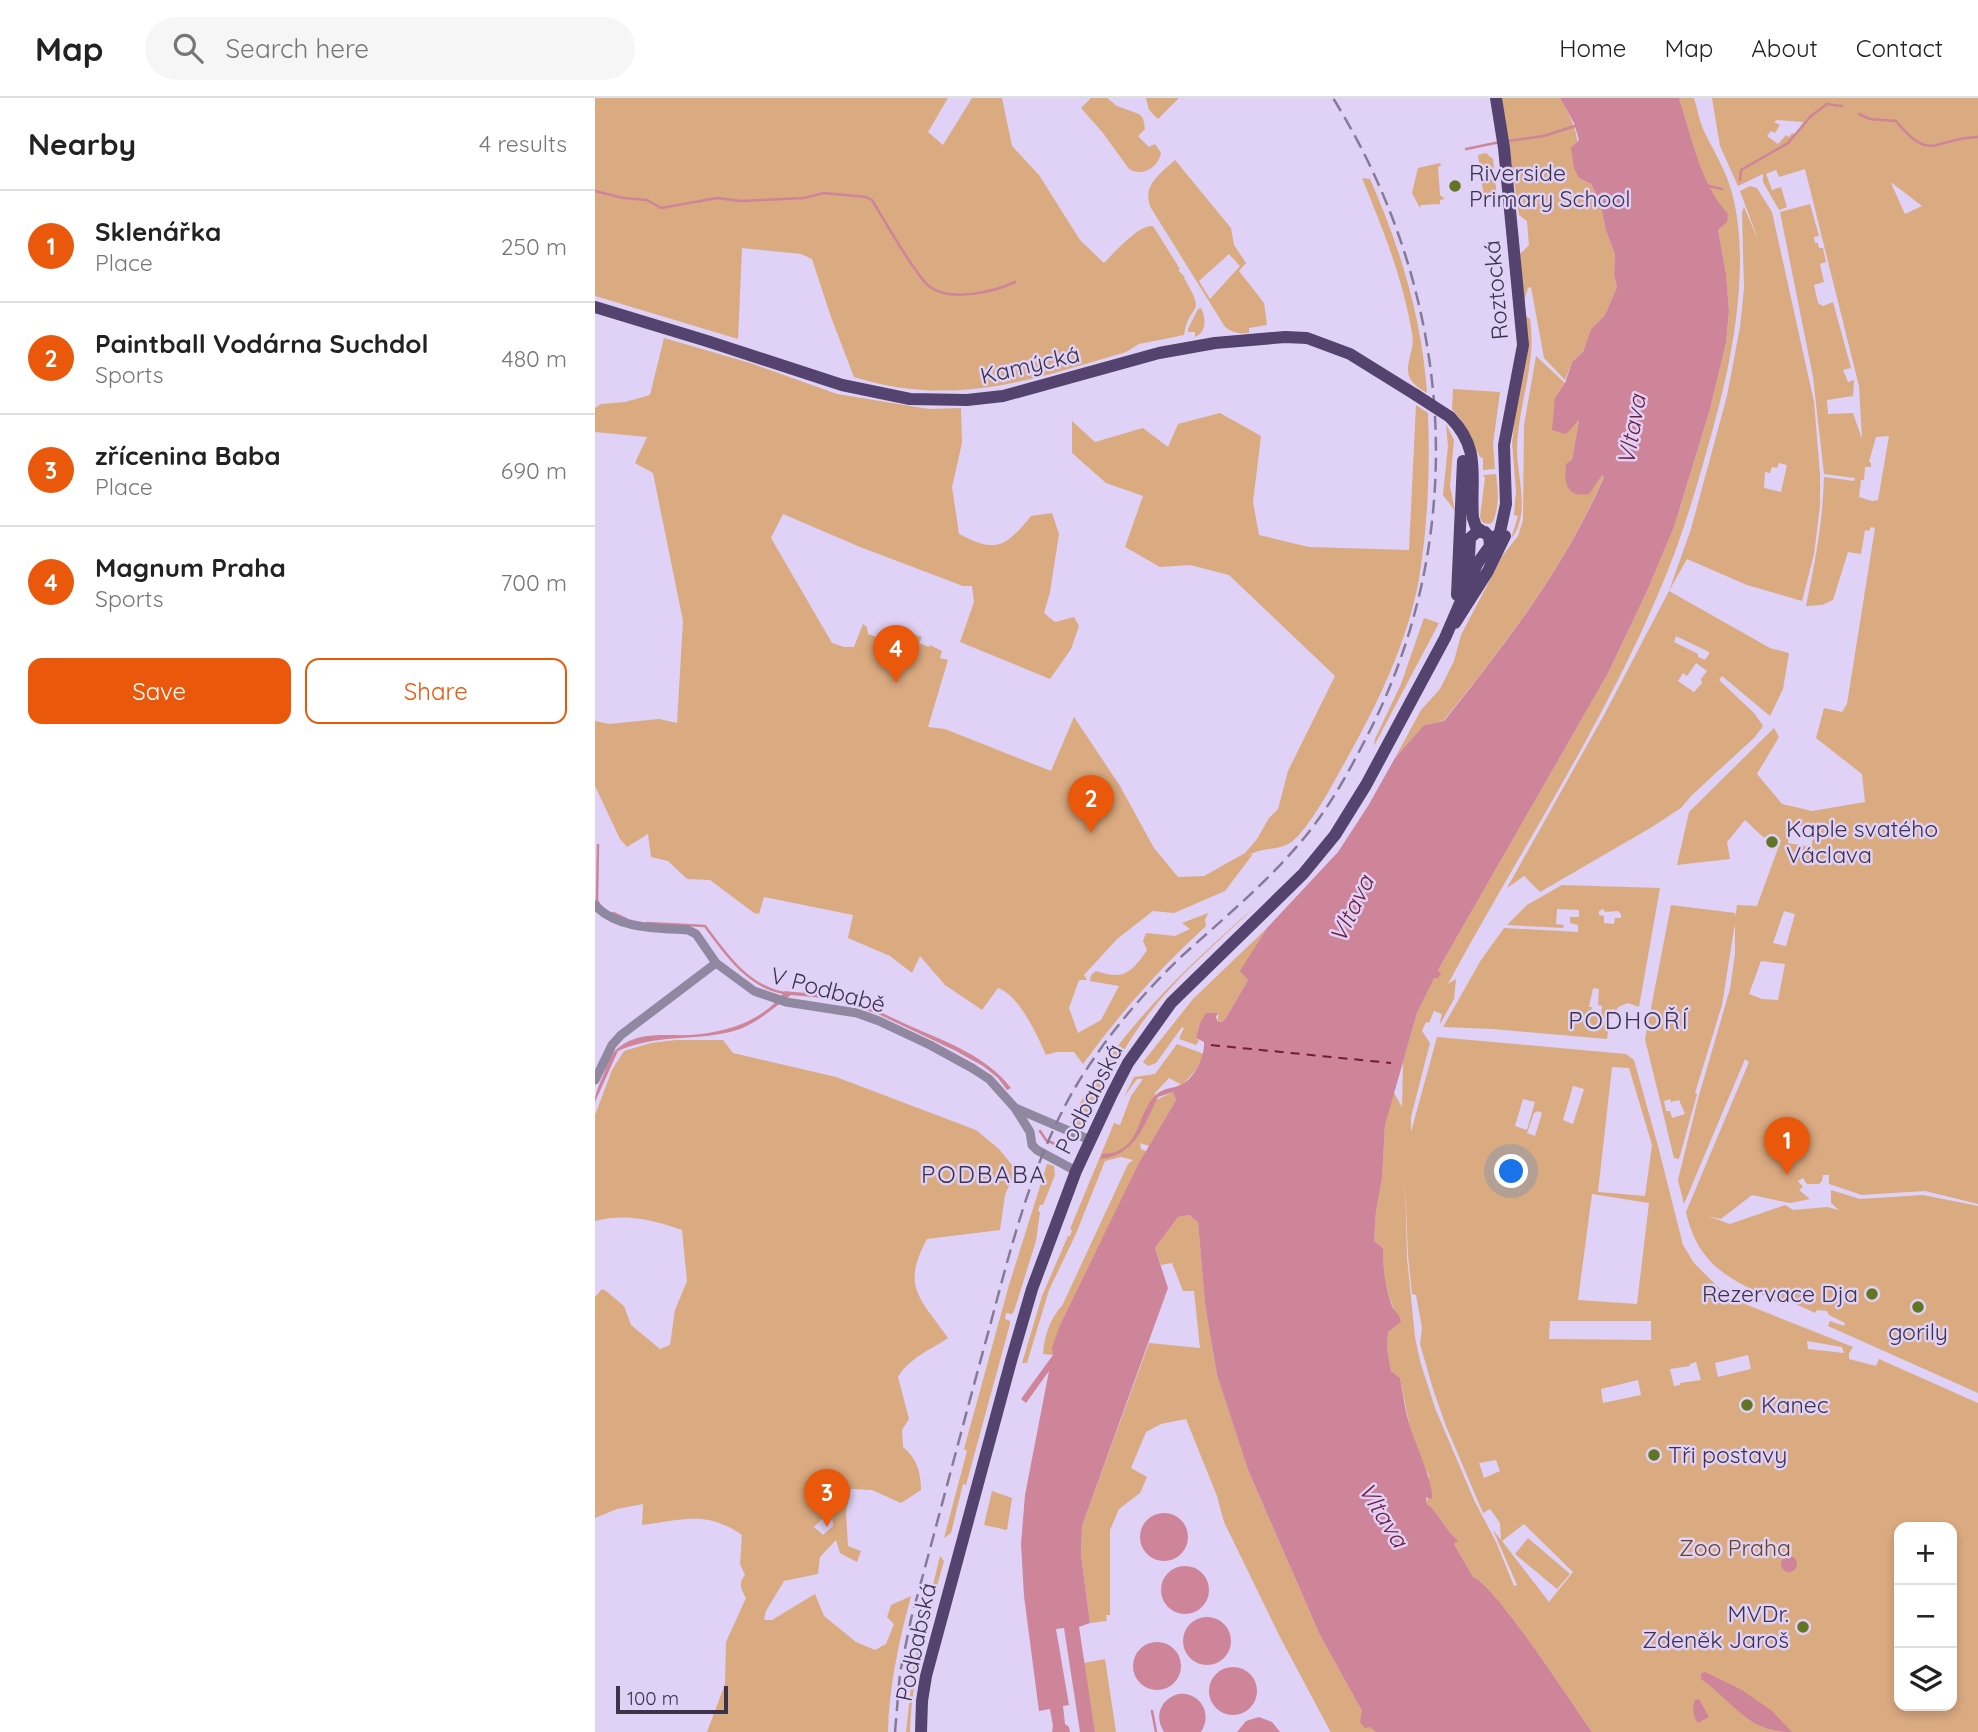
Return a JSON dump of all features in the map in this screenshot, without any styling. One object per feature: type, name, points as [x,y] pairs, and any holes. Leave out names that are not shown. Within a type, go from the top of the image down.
[{"type":"main road","name":"Roztocká","points":[[1488,550],[1499,535],[1503,519],[1506,486],[1505,438],[1523,345],[1504,148],[1496,98]]},
{"type":"main road","name":"Kamýcká","points":[[595,307],[842,385],[910,399],[967,400],[1003,396],[1159,353],[1215,343],[1286,337],[1307,338],[1350,354],[1454,422]]},
{"type":"main road","points":[[1454,422],[1468,442],[1472,454],[1474,522],[1491,540],[1488,550],[1476,553],[1469,542],[1463,461],[1454,422]]},
{"type":"main road","points":[[1457,594],[1463,461]]},
{"type":"main road","points":[[1445,638],[1467,608],[1499,550],[1511,514],[1506,486]]},
{"type":"main road","points":[[1469,542],[1475,533],[1494,530],[1503,519]]},
{"type":"main road","name":"Podbabská","points":[[1455,612],[1457,594],[1469,557],[1469,542]]},
{"type":"main road","name":"Podbabská","points":[[921,1732],[926,1676],[1011,1361],[1045,1251],[1090,1140],[1128,1063],[1171,1003],[1304,874],[1335,835],[1366,785],[1445,638],[1476,564],[1488,550]]},
{"type":"street","name":"V Podbabě","points":[[595,905],[625,923],[688,930],[696,934],[716,963],[754,991],[786,1002],[857,1013],[930,1045],[972,1068],[989,1079],[1015,1108],[1030,1132],[1037,1150],[1076,1171]]},
{"type":"street","points":[[595,1080],[621,1035],[716,963]]},
{"type":"street","name":"V Podbabě","points":[[1015,1108],[1090,1140]]},
{"type":"street","points":[[1030,1132],[1034,1125],[1045,1119]]},
{"type":"green space","points":[[595,98],[948,98],[928,132],[943,145],[972,98],[1002,98],[1012,146],[1039,175],[1080,240],[1104,263],[1134,234],[1153,226],[1180,269],[1178,270],[1185,277],[1195,299],[1195,309],[1186,324],[1184,335],[1139,344],[1126,352],[1024,380],[991,387],[925,390],[890,386],[854,377],[812,259],[801,254],[742,248],[738,339],[595,296]]},
{"type":"green space","points":[[1091,98],[1107,98],[1117,106],[1143,118],[1145,129],[1138,136],[1149,147],[1155,144],[1161,153],[1153,167],[1139,172],[1129,169],[1081,108]]},
{"type":"green space","points":[[1146,98],[1179,98],[1158,119],[1149,110]]},
{"type":"green space","points":[[1502,98],[1560,98],[1577,136],[1579,178],[1591,184],[1600,202],[1606,231],[1615,254],[1614,275],[1617,287],[1605,315],[1591,329],[1583,352],[1572,362],[1565,380],[1544,358],[1531,287],[1528,288],[1524,301],[1520,254],[1529,245],[1527,221],[1519,215]]},
{"type":"green space","name":"Zoo Praha","points":[[1679,98],[1694,98],[1703,129],[1729,182],[1738,227],[1740,254],[1737,312],[1728,369],[1697,486],[1659,592],[1611,693],[1448,984],[1456,979],[1454,999],[1439,1026],[1442,1014],[1434,1011],[1422,1031],[1430,1043],[1411,1117],[1411,1132],[1437,1037],[1626,1054],[1634,1060],[1683,1245],[1694,1263],[1720,1289],[1735,1300],[1853,1347],[1849,1359],[1876,1366],[1879,1359],[1978,1403],[1978,1732],[1592,1732],[1515,1622],[1483,1584],[1473,1577],[1454,1544],[1457,1541],[1427,1504],[1429,1476],[1409,1423],[1400,1378],[1391,1371],[1387,1348],[1388,1332],[1401,1322],[1392,1305],[1387,1286],[1383,1248],[1374,1241],[1376,1211],[1382,1179],[1385,1125],[1393,1091],[1402,1107],[1403,1062],[1417,1013],[1434,977],[1438,978],[1438,970],[1608,673],[1674,527],[1710,409],[1726,343],[1729,311],[1718,230],[1726,222],[1728,215],[1710,189]],"holes":[[[1612,1067],[1629,1068],[1652,1145],[1645,1196],[1598,1192]],[[1573,1086],[1584,1089],[1573,1124],[1563,1120]],[[1523,1099],[1535,1102],[1527,1130],[1515,1126]],[[1534,1113],[1542,1113],[1535,1136],[1527,1133]],[[1405,1178],[1408,1255],[1412,1294],[1416,1295],[1422,1328],[1420,1344],[1446,1426],[1483,1513],[1490,1509],[1500,1523],[1501,1540],[1493,1530],[1517,1585],[1514,1586],[1496,1542],[1474,1500],[1435,1408],[1415,1337],[1407,1258]],[[1592,1194],[1649,1203],[1637,1304],[1578,1300]],[[1550,1321],[1651,1321],[1651,1340],[1549,1339]],[[1807,1341],[1842,1347],[1844,1353],[1808,1349]],[[1748,1355],[1751,1369],[1718,1377],[1715,1363]],[[1696,1362],[1701,1380],[1674,1386],[1670,1369],[1690,1366]],[[1638,1380],[1641,1395],[1603,1403],[1601,1389]],[[1496,1460],[1500,1471],[1484,1478],[1479,1463]],[[1524,1524],[1573,1572],[1549,1602],[1502,1541]]]},
{"type":"green space","points":[[1712,98],[1978,98],[1978,1204],[1925,1191],[1862,1195],[1829,1184],[1829,1175],[1823,1175],[1819,1184],[1807,1184],[1803,1178],[1798,1181],[1803,1187],[1799,1190],[1810,1199],[1790,1203],[1752,1195],[1721,1219],[1708,1216],[1730,1224],[1785,1205],[1793,1210],[1827,1207],[1839,1210],[1831,1203],[1831,1190],[1860,1199],[1923,1195],[1978,1206],[1978,1393],[1828,1326],[1830,1321],[1844,1326],[1845,1323],[1829,1315],[1827,1311],[1817,1310],[1815,1313],[1787,1300],[1784,1305],[1750,1288],[1721,1271],[1700,1248],[1686,1212],[1749,1062],[1745,1059],[1684,1204],[1678,1180],[1730,989],[1735,954],[1735,923],[1722,1005],[1695,1093],[1697,1094],[1679,1159],[1674,1158],[1645,1039],[1671,905],[1735,913],[1735,918],[1737,905],[1757,906],[1781,840],[1763,837],[1745,820],[1727,842],[1730,859],[1677,865],[1689,812],[1774,728],[1779,737],[1757,774],[1782,804],[1812,811],[1865,802],[1862,774],[1816,738],[1824,708],[1842,712],[1847,704],[1875,528],[1865,530],[1861,554],[1848,552],[1833,600],[1822,605],[1806,606],[1818,542],[1824,477],[1854,481],[1855,478],[1824,474],[1813,377],[1780,212],[1810,204],[1819,236],[1814,237],[1815,243],[1818,243],[1819,248],[1823,248],[1826,262],[1820,264],[1824,282],[1814,285],[1818,303],[1823,306],[1833,302],[1851,368],[1843,370],[1848,382],[1854,380],[1853,396],[1827,400],[1828,414],[1853,413],[1862,439],[1859,386],[1805,169],[1779,177],[1776,170],[1766,174],[1772,190],[1781,187],[1787,207],[1779,210],[1763,182],[1763,174],[1738,186],[1720,146]],"holes":[[[1777,120],[1803,122],[1796,135],[1786,135],[1778,144],[1767,136],[1771,131],[1775,133],[1780,125],[1774,122]],[[1891,183],[1892,183],[1922,206],[1905,214]],[[1889,436],[1878,500],[1872,501],[1859,497],[1865,467],[1871,467],[1869,462],[1876,437]],[[1791,824],[1815,829],[1811,847],[1788,843]],[[1784,911],[1795,914],[1786,946],[1773,943]],[[1761,961],[1785,964],[1778,1000],[1762,999],[1749,994]],[[1679,1100],[1685,1114],[1672,1118],[1670,1111],[1666,1111],[1664,1101]]]},
{"type":"green space","points":[[1486,153],[1493,159],[1495,176],[1481,178],[1478,155]]},
{"type":"green space","points":[[1175,160],[1231,228],[1234,245],[1246,263],[1239,271],[1264,303],[1267,325],[1249,328],[1249,333],[1233,332],[1225,327],[1151,208],[1149,193],[1154,181]],"holes":[[[1229,254],[1240,266],[1210,299],[1199,281]]]},
{"type":"green space","points":[[1440,163],[1440,195],[1445,199],[1440,200],[1440,204],[1421,205],[1420,208],[1412,193],[1418,168]]},
{"type":"green space","points":[[1362,178],[1370,179],[1408,283],[1420,337],[1427,393],[1417,386],[1408,372],[1413,342],[1408,313],[1391,254]]},
{"type":"green space","points":[[1495,179],[1497,197],[1484,195],[1481,180]]},
{"type":"green space","points":[[1750,186],[1757,188],[1772,212],[1814,402],[1820,506],[1814,554],[1802,601],[1747,585],[1687,559],[1669,591],[1691,529],[1727,396],[1740,327],[1744,288],[1744,207],[1759,242],[1740,191]],"holes":[[[1779,463],[1787,465],[1781,492],[1764,488],[1765,472],[1770,473],[1772,467],[1777,468]]]},
{"type":"green space","points":[[1201,308],[1204,324],[1202,332],[1195,337],[1195,332],[1188,332],[1188,329]]},
{"type":"green space","points":[[1526,316],[1530,319],[1531,352],[1517,449],[1522,507],[1517,529],[1511,539],[1518,516],[1514,515],[1516,491],[1512,443]]},
{"type":"green space","points":[[664,338],[750,363],[837,394],[929,409],[961,408],[962,443],[952,487],[959,534],[982,544],[999,544],[1014,535],[1031,516],[1052,513],[1059,534],[1044,613],[1055,622],[1074,617],[1079,626],[1071,649],[1050,679],[960,642],[974,602],[972,586],[963,586],[860,547],[783,514],[771,538],[832,643],[854,647],[863,624],[867,627],[868,634],[892,642],[894,634],[901,637],[902,631],[922,637],[919,643],[942,651],[940,658],[948,660],[928,727],[945,729],[1051,771],[1074,717],[1120,786],[1154,848],[1178,877],[1204,876],[1245,853],[1257,839],[1269,818],[1278,809],[1288,771],[1335,676],[1229,575],[1190,565],[1160,567],[1125,547],[1143,496],[1106,483],[1072,453],[1072,421],[1095,442],[1143,428],[1168,447],[1178,424],[1220,413],[1261,436],[1253,502],[1259,535],[1309,547],[1409,550],[1416,405],[1428,413],[1428,496],[1414,603],[1399,650],[1357,740],[1322,802],[1291,843],[1260,851],[1248,856],[1253,854],[1225,891],[1174,913],[1153,911],[1117,939],[1084,975],[1087,980],[1079,980],[1069,1008],[1078,1033],[1101,1020],[1119,986],[1090,981],[1091,975],[1096,971],[1120,975],[1132,969],[1147,950],[1143,941],[1146,933],[1175,936],[1190,929],[1182,923],[1208,913],[1206,926],[1141,992],[1083,1064],[1074,1052],[1046,1055],[1027,1017],[1006,992],[998,988],[982,1010],[945,985],[920,956],[912,973],[890,956],[848,938],[853,915],[764,897],[759,914],[754,913],[710,880],[687,879],[668,861],[651,857],[648,834],[627,847],[620,839],[595,786],[595,721],[609,724],[659,719],[677,723],[683,621],[653,473],[635,463],[647,437],[595,432],[595,408],[601,404],[625,402],[650,395]]},
{"type":"green space","points":[[1536,356],[1565,383],[1555,398],[1579,420],[1572,460],[1597,481],[1604,476],[1571,542],[1511,634],[1443,721],[1424,725],[1395,758],[1421,710],[1440,689],[1454,661],[1461,635],[1503,555],[1518,536],[1523,520],[1524,425]]},
{"type":"green space","points":[[1453,389],[1500,392],[1493,444],[1495,469],[1483,470],[1483,458],[1452,409]]},
{"type":"green space","points":[[1446,424],[1454,440],[1450,486],[1455,511],[1443,495],[1448,446]]},
{"type":"green space","points":[[1496,474],[1496,511],[1492,523],[1486,524],[1480,517],[1485,478],[1483,475]]},
{"type":"green space","points":[[1669,591],[1770,648],[1789,653],[1783,689],[1770,716],[1722,676],[1719,680],[1755,714],[1763,726],[1755,737],[1681,808],[1540,892],[1524,876],[1507,888],[1604,715]],"holes":[[[1676,636],[1709,654],[1705,660],[1674,642]],[[1696,663],[1707,671],[1694,692],[1678,681],[1683,673],[1687,676]]]},
{"type":"green space","points":[[1424,618],[1439,623],[1374,746],[1401,684]]},
{"type":"green space","points":[[1562,885],[1660,888],[1639,1007],[1628,1003],[1618,1007],[1614,1016],[1610,1017],[1607,1039],[1443,1027],[1481,960],[1504,928],[1578,932],[1578,925],[1570,923],[1570,917],[1579,917],[1579,910],[1557,909],[1556,924],[1564,925],[1563,928],[1507,925],[1527,905]],"holes":[[[1603,909],[1605,912],[1618,911],[1621,918],[1615,918],[1614,924],[1604,923],[1604,916],[1599,915],[1599,911]],[[1593,988],[1599,989],[1598,1005],[1602,1006],[1598,1016],[1591,1013],[1592,1007],[1589,1007]]]},
{"type":"green space","points":[[1257,905],[1159,1001],[1129,1042],[1083,1123],[1072,1126],[1070,1122],[1088,1090],[1129,1032],[1177,979]]},
{"type":"green space","points":[[1267,928],[1241,971],[1248,980],[1226,1018],[1218,1022],[1218,1014],[1207,1013],[1200,1023],[1196,1038],[1199,1041],[1196,1045],[1179,1039],[1184,1028],[1182,1027],[1156,1063],[1148,1066],[1143,1062],[1193,999]]},
{"type":"green space","points":[[723,1040],[733,1053],[836,1077],[976,1130],[999,1149],[1016,1170],[1005,1195],[1000,1230],[927,1239],[919,1255],[915,1269],[917,1291],[948,1338],[913,1360],[898,1377],[909,1419],[902,1430],[903,1447],[917,1466],[921,1490],[901,1503],[872,1490],[851,1489],[846,1512],[848,1546],[861,1551],[857,1562],[840,1553],[836,1540],[820,1557],[818,1574],[784,1581],[766,1611],[764,1620],[772,1620],[815,1594],[824,1616],[856,1642],[875,1650],[886,1644],[894,1624],[887,1617],[891,1605],[911,1596],[895,1664],[888,1732],[707,1732],[725,1684],[726,1642],[746,1598],[741,1586],[745,1575],[740,1564],[742,1535],[717,1522],[705,1520],[682,1519],[642,1525],[643,1504],[617,1509],[595,1518],[595,1297],[602,1289],[606,1291],[624,1306],[631,1325],[660,1349],[670,1345],[675,1310],[687,1281],[682,1230],[639,1219],[595,1221],[595,1115],[612,1070],[624,1051],[651,1043]],"holes":[[[832,1509],[833,1526],[823,1535],[814,1527]]]},
{"type":"green space","points":[[1177,1044],[1204,1054],[1196,1070],[1182,1085],[1169,1078],[1155,1093],[1156,1100],[1173,1092],[1176,1100],[1149,1146],[1140,1143],[1141,1149],[1146,1151],[1060,1325],[1053,1355],[1043,1354],[1051,1322],[1062,1306],[1128,1164],[1133,1160],[1121,1157],[1105,1161],[1075,1236],[1049,1290],[1027,1363],[1022,1363],[1042,1296],[1070,1236],[1070,1229],[1114,1123],[1120,1125],[1131,1096],[1143,1079],[1137,1079],[1124,1097],[1134,1077],[1155,1074]]},
{"type":"green space","points":[[1047,1164],[1054,1166],[1055,1175],[1038,1211],[1036,1241],[1014,1311],[1012,1314],[1006,1313],[1005,1319],[1010,1321],[1010,1324],[966,1485],[963,1484],[951,1533],[944,1538],[967,1451],[964,1449],[1009,1285]]},
{"type":"green space","points":[[1189,1215],[1198,1222],[1205,1304],[1217,1375],[1248,1470],[1320,1635],[1362,1711],[1363,1718],[1376,1732],[1331,1732],[1329,1729],[1224,1522],[1217,1496],[1186,1419],[1161,1424],[1146,1432],[1131,1468],[1147,1477],[1140,1493],[1119,1509],[1110,1530],[1110,1615],[1106,1615],[1107,1621],[1090,1623],[1081,1555],[1082,1526],[1149,1343],[1200,1348],[1194,1291],[1183,1291],[1172,1263],[1161,1265],[1155,1248],[1178,1217]]},
{"type":"green space","points":[[992,1491],[1012,1498],[1007,1530],[984,1525]]},
{"type":"green space","points":[[1528,1538],[1570,1574],[1557,1589],[1515,1554]]},
{"type":"green space","points":[[940,1556],[944,1561],[917,1667],[910,1732],[906,1732],[913,1668]]},
{"type":"green space","points":[[1105,1659],[1116,1732],[1095,1732],[1084,1663]]},
{"type":"water","name":"Vltava","points":[[1560,98],[1679,98],[1704,174],[1718,202],[1728,214],[1727,222],[1718,230],[1729,311],[1726,343],[1710,409],[1674,527],[1648,589],[1608,673],[1438,970],[1441,974],[1434,978],[1417,1013],[1385,1125],[1382,1179],[1374,1241],[1383,1248],[1387,1289],[1401,1322],[1388,1332],[1387,1348],[1391,1371],[1400,1378],[1408,1420],[1430,1483],[1432,1499],[1426,1497],[1427,1504],[1458,1541],[1454,1544],[1473,1577],[1498,1600],[1515,1622],[1592,1732],[1376,1732],[1370,1727],[1365,1728],[1360,1722],[1362,1711],[1320,1635],[1248,1470],[1217,1375],[1205,1304],[1198,1222],[1189,1215],[1178,1217],[1155,1248],[1168,1288],[1082,1526],[1081,1555],[1090,1623],[1079,1627],[1095,1732],[1080,1732],[1064,1628],[1056,1629],[1069,1705],[1063,1706],[1065,1724],[1070,1732],[1052,1732],[1050,1709],[1039,1711],[1024,1596],[1021,1544],[1025,1495],[1049,1371],[1026,1403],[1021,1399],[1053,1355],[1052,1348],[1060,1325],[1139,1163],[1176,1100],[1173,1092],[1158,1097],[1143,1128],[1122,1152],[1100,1159],[1102,1154],[1125,1147],[1132,1140],[1145,1111],[1157,1094],[1182,1084],[1195,1072],[1204,1048],[1204,1042],[1196,1038],[1206,1013],[1218,1013],[1218,1022],[1226,1018],[1248,980],[1240,971],[1267,928],[1338,852],[1395,758],[1424,725],[1444,721],[1511,634],[1571,542],[1604,477],[1602,475],[1589,494],[1575,494],[1571,491],[1566,482],[1566,464],[1572,460],[1579,420],[1566,434],[1552,430],[1555,398],[1565,383],[1572,362],[1583,352],[1591,329],[1605,315],[1617,287],[1614,275],[1615,254],[1606,231],[1600,202],[1591,184],[1579,178],[1574,168],[1571,148],[1579,140],[1574,123]]},
{"type":"water","points":[[785,991],[834,996],[873,1009],[977,1058],[1011,1088],[1007,1090],[998,1078],[983,1066],[880,1015],[835,999],[791,995],[762,1017],[738,1030],[716,1035],[646,1042],[618,1051],[595,1102],[597,1089],[611,1057],[626,1043],[652,1035],[717,1032],[743,1024],[766,1010]]},
{"type":"water","points":[[1164,1513],[1181,1520],[1188,1537],[1181,1554],[1164,1561],[1147,1554],[1140,1537],[1147,1520]]},
{"type":"water","points":[[1789,1556],[1797,1564],[1789,1572],[1781,1564]]},
{"type":"water","points":[[1185,1566],[1202,1573],[1209,1590],[1202,1607],[1185,1614],[1168,1607],[1161,1590],[1168,1573]]},
{"type":"water","points":[[1207,1617],[1224,1624],[1231,1641],[1224,1658],[1207,1665],[1190,1658],[1183,1641],[1190,1624]]},
{"type":"water","points":[[1157,1642],[1174,1649],[1181,1666],[1174,1683],[1157,1690],[1140,1683],[1133,1666],[1140,1649]]},
{"type":"water","points":[[1233,1667],[1250,1674],[1257,1691],[1250,1708],[1233,1715],[1216,1708],[1209,1691],[1216,1674]]},
{"type":"water","points":[[1705,1672],[1742,1690],[1772,1711],[1792,1732],[1777,1731],[1752,1722],[1701,1679],[1701,1674]]},
{"type":"water","points":[[1178,1694],[1193,1696],[1202,1705],[1206,1718],[1201,1732],[1164,1732],[1159,1720],[1161,1709],[1167,1700]]},
{"type":"water","points":[[1699,1699],[1709,1717],[1698,1723],[1693,1709],[1695,1700]]},
{"type":"water","points":[[1259,1717],[1272,1722],[1280,1732],[1237,1732],[1246,1721]]},
{"type":"waterway","points":[[1740,180],[1741,170],[1788,143],[1811,116],[1827,104],[1842,106]]},
{"type":"waterway","points":[[1859,114],[1870,119],[1896,121],[1917,142],[1926,145],[1978,137]]},
{"type":"waterway","points":[[1507,141],[1544,136],[1578,125]]},
{"type":"waterway","points":[[1466,149],[1500,142]]},
{"type":"waterway","points":[[1705,185],[1722,189]]},
{"type":"waterway","points":[[595,191],[623,198],[647,200],[661,208],[717,198],[741,201],[804,198],[824,193],[866,197],[872,200],[908,260],[930,287],[939,292],[961,295],[984,292],[1015,282]]},
{"type":"waterway","points":[[598,845],[599,904]]},
{"type":"waterway","points":[[613,913],[626,919]]},
{"type":"waterway","points":[[647,923],[705,926],[748,976],[771,990],[784,993]]},
{"type":"waterway","points":[[1040,1131],[1046,1140],[1057,1145]]},
{"type":"waterway","points":[[1152,1711],[1156,1732]]},
{"type":"ferry route","points":[[1211,1045],[1391,1063]]},
{"type":"railway","points":[[895,1732],[900,1673],[911,1619],[1014,1238],[1034,1176],[1060,1115],[1099,1051],[1125,1017],[1183,955],[1272,874],[1326,808],[1363,744],[1398,665],[1422,583],[1434,501],[1435,417],[1425,334],[1405,253],[1374,174],[1333,98]]},
{"type":"place","name":"Riverside Primary School","points":[[1455,186]]},
{"type":"place","name":"Magnum Praha","points":[[896,683]]},
{"type":"place","name":"Paintball Vodárna Suchdol","points":[[1091,833]]},
{"type":"place","name":"Kaple svatého Václava","points":[[1772,842]]},
{"type":"place","name":"Sklenářka","points":[[1787,1175]]},
{"type":"place","name":"Rezervace Dja","points":[[1872,1294]]},
{"type":"place","name":"gorily","points":[[1918,1307]]},
{"type":"place","name":"Kanec","points":[[1747,1405]]},
{"type":"place","name":"Tři postavy","points":[[1654,1455]]},
{"type":"place","name":"zřícenina Baba","points":[[827,1527]]},
{"type":"place","name":"MVDr. Zdeněk Jaroš","points":[[1803,1627]]},
{"type":"district","name":"PODHOŘÍ","points":[[1629,1021]]},
{"type":"district","name":"PODBABA","points":[[984,1175]]}]
